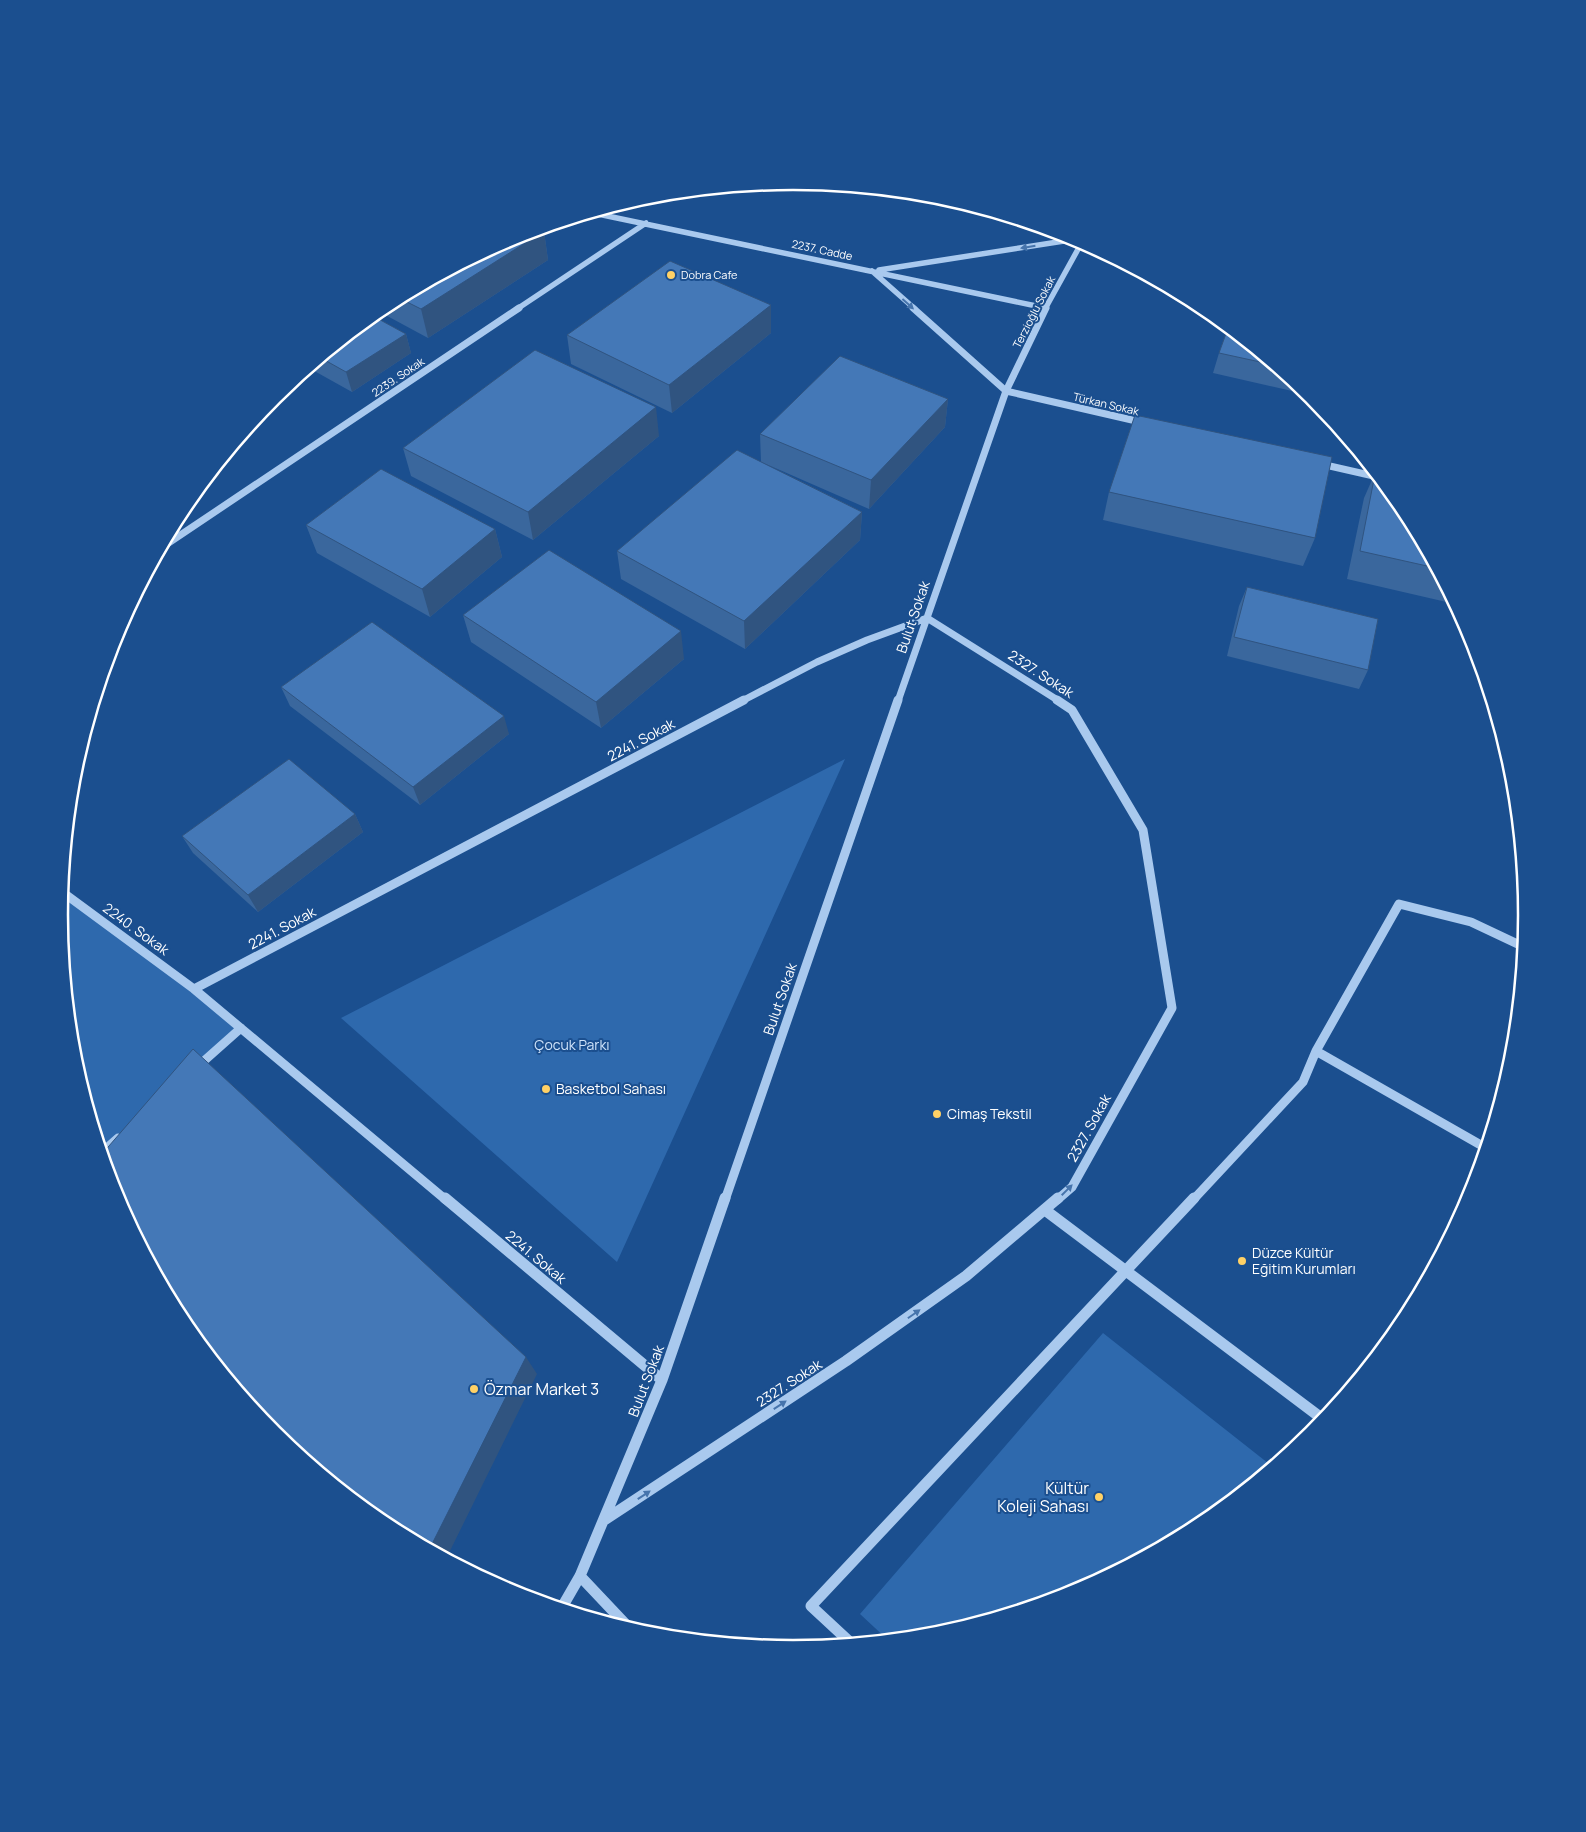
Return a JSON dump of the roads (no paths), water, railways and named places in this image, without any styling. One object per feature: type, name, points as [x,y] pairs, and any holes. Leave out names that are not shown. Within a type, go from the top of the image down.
[{"type":"street","name":"2237. Cadde","points":[[605,215],[1046,308]]},
{"type":"street","name":"2239. Sokak","points":[[173,540],[646,223]]},
{"type":"street","points":[[872,271],[1059,242]]},
{"type":"street","name":"Terzioğlu Sokak","points":[[1006,391],[1046,308],[1078,249]]},
{"type":"street","points":[[872,271],[1006,391]]},
{"type":"street","name":"Türkan Sokak","points":[[1006,391],[1149,424]]},
{"type":"street","name":"Bulut Sokak","points":[[565,1604],[580,1576],[662,1380],[1006,391]]},
{"type":"street","points":[[1311,461],[1370,475]]},
{"type":"street","name":"2241. Sokak","points":[[662,1380],[194,989],[817,662],[867,640],[928,618]]},
{"type":"street","name":"2327. Sokak","points":[[603,1521],[846,1361],[966,1276],[1072,1188],[1172,1008],[1143,830],[1072,710],[928,618]]},
{"type":"street","name":"2240. Sokak","points":[[68,896],[194,989]]},
{"type":"street","points":[[847,1639],[811,1606],[1303,1082],[1316,1051],[1399,904],[1471,922],[1517,944]]},
{"type":"street","points":[[190,1074],[241,1028]]},
{"type":"street","points":[[1316,1051],[1481,1145]]},
{"type":"street","points":[[106,1148],[123,1133]]},
{"type":"street","points":[[1045,1210],[1318,1416]]},
{"type":"street","points":[[580,1576],[623,1621]]},
{"type":"place","name":"Dobra Cafe","points":[[671,275]]},
{"type":"place","name":"Basketbol Sahası","points":[[546,1089]]},
{"type":"place","name":"Cimaş Tekstil","points":[[937,1114]]},
{"type":"place","name":"Düzce Kültür Eğitim Kurumları","points":[[1242,1261]]},
{"type":"place","name":"Özmar Market 3","points":[[474,1389]]},
{"type":"place","name":"Kültür Koleji Sahası","points":[[1099,1497]]},
{"type":"park label","name":"Çocuk Parkı","points":[[572,1045]]}]
